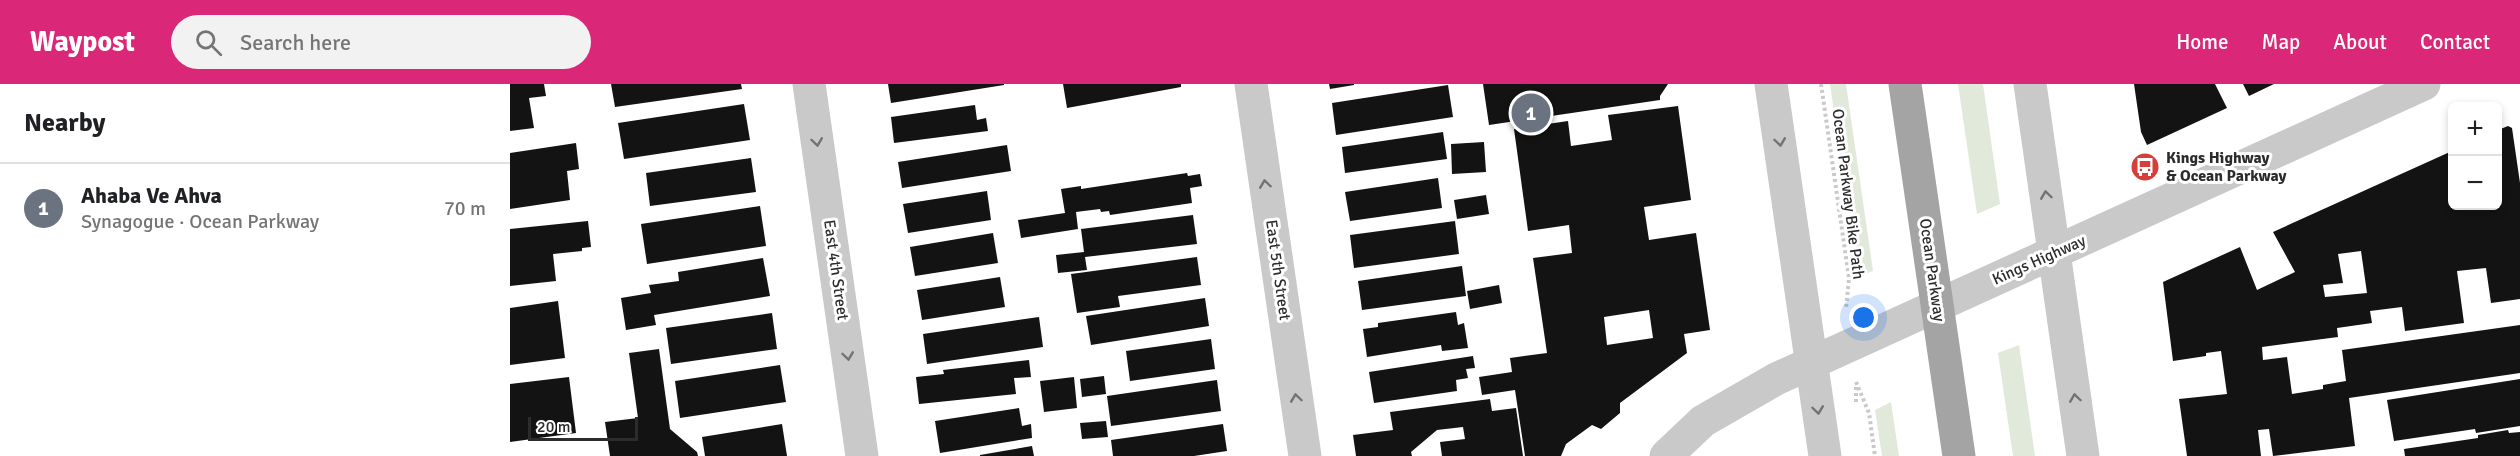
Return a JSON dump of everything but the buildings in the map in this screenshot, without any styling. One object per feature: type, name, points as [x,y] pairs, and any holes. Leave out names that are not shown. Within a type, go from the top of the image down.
[{"type":"main road","name":"Ocean Parkway","points":[[1905,84],[1959,456]]},
{"type":"street","name":"East 4th Street","points":[[809,84],[862,456]]},
{"type":"street","name":"East 5th Street","points":[[1251,84],[1305,456]]},
{"type":"street","points":[[1771,84],[1825,456]]},
{"type":"street","points":[[2030,84],[2084,456]]},
{"type":"street","name":"Kings Highway","points":[[1666,456],[1703,421],[1776,379],[2424,84]]},
{"type":"path","name":"Ocean Parkway Bike Path","points":[[1821,84],[1849,278],[1846,308]]},
{"type":"path","points":[[1856,384],[1869,413],[1875,456]]},
{"type":"green space","points":[[1830,84],[1846,84],[1873,271],[1858,276]]},
{"type":"green space","points":[[1958,84],[1983,84],[2000,204],[1977,214]]},
{"type":"green space","points":[[2019,345],[2035,456],[2013,456],[1998,353]]},
{"type":"green space","points":[[1891,402],[1899,456],[1882,456],[1875,410]]},
{"type":"place","name":"Ahaba Ve Ahva","points":[[1531,113]]},
{"type":"place","name":"Kings Highway & Ocean Parkway","points":[[2145,167]]}]
